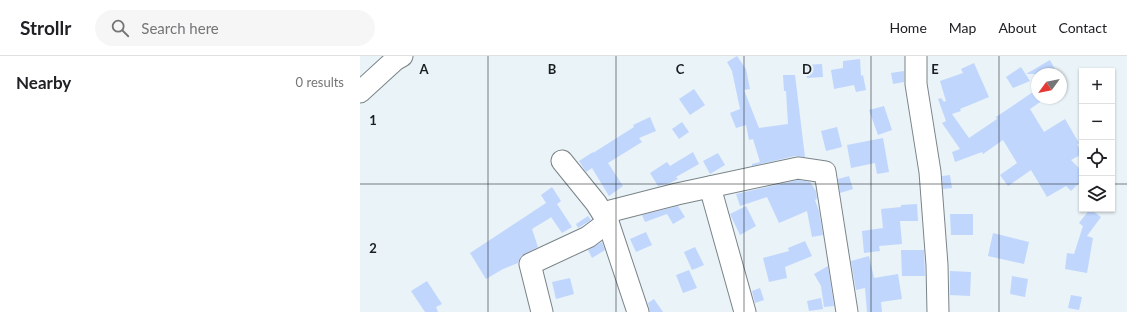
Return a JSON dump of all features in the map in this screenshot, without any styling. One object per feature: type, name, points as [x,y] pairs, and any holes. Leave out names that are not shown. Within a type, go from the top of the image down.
[{"type":"street","points":[[916,56],[916,84],[930,172],[937,265],[938,312]]},
{"type":"street","points":[[360,92],[395,57]]},
{"type":"street","points":[[562,161],[606,217],[638,312]]},
{"type":"street","points":[[542,312],[530,264],[588,237],[606,217],[677,194],[798,168],[826,172],[847,312]]},
{"type":"street","points":[[710,187],[745,312]]},
{"type":"building","points":[[737,56],[746,69],[750,89],[744,90],[759,128],[788,124],[786,91],[784,91],[783,75],[795,75],[805,157],[795,156],[752,166],[752,164],[760,162],[753,139],[749,140],[746,125],[736,128],[730,113],[740,109],[732,71],[727,62]]},
{"type":"building","points":[[860,59],[861,76],[863,75],[866,90],[856,92],[854,85],[834,89],[831,70],[843,68],[843,61]]},
{"type":"building","points":[[1050,60],[1054,68],[1036,68]]},
{"type":"building","points":[[974,63],[989,97],[960,109],[961,111],[952,114],[969,138],[997,119],[996,117],[1031,93],[1031,104],[1037,104],[1030,109],[1044,132],[1065,119],[1079,143],[1077,144],[1079,148],[1079,156],[1071,160],[1079,168],[1079,183],[1071,191],[1066,186],[1047,197],[1031,170],[1008,186],[1000,175],[1017,163],[1003,140],[983,154],[982,152],[955,162],[952,152],[960,149],[942,123],[946,121],[938,99],[941,98],[944,102],[946,101],[940,81],[963,73],[961,69]]},
{"type":"building","points":[[822,64],[823,77],[807,78],[804,65]]},
{"type":"building","points":[[1021,67],[1030,81],[1013,88],[1006,77]]},
{"type":"building","points":[[904,71],[904,82],[893,84],[891,73]]},
{"type":"building","points":[[694,89],[705,105],[690,115],[679,99]]},
{"type":"building","points":[[884,106],[892,130],[878,135],[869,110]]},
{"type":"building","points":[[650,117],[656,131],[639,138],[642,142],[608,163],[623,186],[609,196],[592,168],[586,172],[579,161],[634,127],[633,125]]},
{"type":"building","points":[[682,122],[689,132],[679,139],[672,129]]},
{"type":"building","points":[[837,127],[842,147],[826,151],[821,131]]},
{"type":"building","points":[[883,138],[889,172],[877,174],[875,163],[851,168],[847,145]]},
{"type":"building","points":[[693,152],[699,164],[676,177],[678,179],[658,186],[650,173],[667,162],[670,166]]},
{"type":"building","points":[[718,153],[725,165],[710,174],[703,161]]},
{"type":"building","points":[[950,175],[952,188],[943,189],[942,176]]},
{"type":"building","points":[[849,176],[853,189],[840,193],[838,179]]},
{"type":"building","points":[[798,180],[810,182],[816,191],[817,199],[815,200],[819,211],[823,235],[812,237],[807,211],[779,223],[767,197],[740,206],[736,194]]},
{"type":"building","points":[[552,187],[561,201],[557,204],[572,227],[562,233],[551,217],[532,229],[538,247],[521,256],[518,263],[503,269],[486,279],[470,253],[546,203],[541,195]]},
{"type":"building","points":[[917,204],[918,221],[900,221],[902,244],[879,246],[880,251],[864,253],[862,231],[883,228],[881,209],[901,207],[901,205]]},
{"type":"building","points":[[678,206],[685,217],[673,224],[667,214],[645,222],[642,215]]},
{"type":"building","points":[[746,206],[756,226],[740,235],[730,214]]},
{"type":"building","points":[[1088,212],[1094,212],[1101,217],[1087,236],[1093,238],[1087,273],[1065,269],[1067,253],[1074,254],[1083,226],[1079,223]]},
{"type":"building","points":[[950,214],[973,214],[973,235],[951,235]]},
{"type":"building","points":[[588,216],[591,220],[578,228],[576,224]]},
{"type":"building","points":[[646,232],[652,245],[636,252],[630,239]]},
{"type":"building","points":[[993,233],[1029,242],[1024,264],[988,256]]},
{"type":"building","points":[[805,241],[812,256],[785,267],[787,278],[769,282],[763,258],[789,251],[788,248]]},
{"type":"building","points":[[602,242],[605,250],[592,258],[588,250]]},
{"type":"building","points":[[695,247],[704,265],[692,270],[684,252]]},
{"type":"building","points":[[901,250],[924,250],[925,276],[902,276]]},
{"type":"building","points":[[869,256],[874,278],[898,274],[902,299],[881,302],[882,312],[867,312],[865,288],[856,290],[851,261]]},
{"type":"building","points":[[828,266],[834,306],[824,307],[821,286],[814,274]]},
{"type":"building","points":[[689,270],[697,288],[683,293],[676,275]]},
{"type":"building","points":[[950,271],[971,272],[970,296],[950,295]]},
{"type":"building","points":[[1012,276],[1028,279],[1025,297],[1010,294]]},
{"type":"building","points":[[570,278],[574,294],[556,299],[552,282]]},
{"type":"building","points":[[427,281],[442,304],[436,307],[438,312],[425,312],[411,291]]},
{"type":"building","points":[[760,288],[764,300],[755,303],[752,291]]},
{"type":"building","points":[[1071,295],[1082,297],[1079,310],[1068,308]]},
{"type":"building","points":[[821,298],[823,309],[809,311],[807,301]]},
{"type":"building","points":[[654,299],[663,312],[650,312],[648,303]]}]
